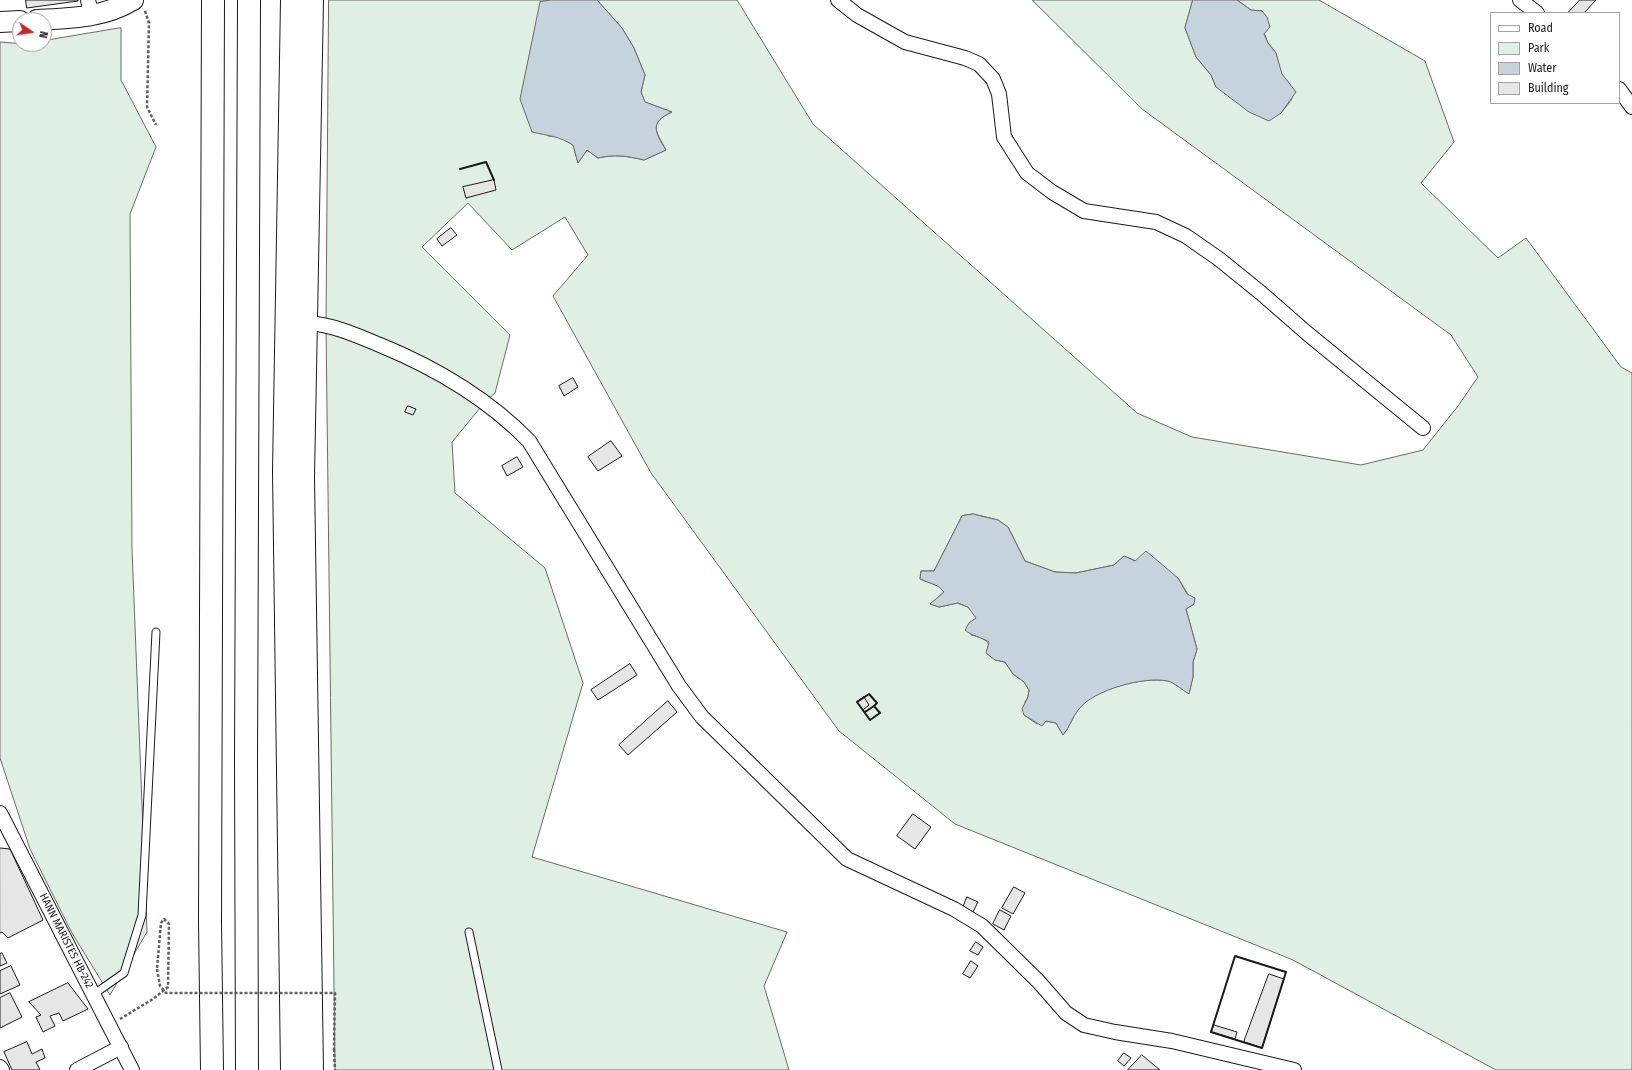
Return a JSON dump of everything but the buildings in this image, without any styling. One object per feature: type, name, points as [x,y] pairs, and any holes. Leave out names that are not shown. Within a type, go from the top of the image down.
[{"type":"highway","points":[[212,1070],[213,0]]},
{"type":"highway","points":[[247,1070],[246,754],[249,0]]},
{"type":"highway","points":[[292,0],[284,471],[292,1070]]},
{"type":"highway","points":[[312,0],[308,323],[303,477],[312,1070]]},
{"type":"street","points":[[838,0],[857,15],[905,42],[965,58],[979,64],[993,79],[999,94],[1004,137],[1027,173],[1052,192],[1084,211],[1156,222],[1186,236],[1220,259],[1308,334],[1423,428]]},
{"type":"street","points":[[1520,0],[1536,12]]},
{"type":"street","points":[[52,17],[90,8],[119,8],[138,3]]},
{"type":"street","points":[[0,22],[12,21]]},
{"type":"street","points":[[1620,91],[1632,107]]},
{"type":"street","points":[[308,323],[326,325],[349,332],[412,358],[473,393],[507,419],[529,441],[679,686],[702,717],[847,859],[954,909],[982,926],[1038,981],[1066,1013],[1084,1025],[1172,1042],[1294,1070]]},
{"type":"street","name":"HANN MARISTES HB-242","points":[[0,813],[132,1070]]},
{"type":"street","points":[[77,1070],[121,1047]]},
{"type":"lane","points":[[94,994],[124,973],[142,915],[156,632]]},
{"type":"lane","points":[[469,932],[498,1070]]},
{"type":"path","points":[[138,3],[149,23],[147,107],[156,125]]},
{"type":"path","points":[[110,1026],[152,999],[168,987],[169,924],[164,919],[161,923],[157,969],[160,986],[166,993],[335,993],[335,1070]]},
{"type":"green space","points":[[329,0],[551,0],[548,136],[560,137],[573,145],[578,163],[587,150],[598,158],[621,156],[644,160],[666,150],[656,129],[659,120],[672,112],[645,102],[641,92],[645,75],[634,48],[622,28],[597,0],[737,0],[813,124],[1137,413],[1192,437],[1361,465],[1423,450],[1458,406],[1478,377],[1451,335],[1142,109],[1032,0],[1193,0],[1185,28],[1196,57],[1211,75],[1216,87],[1281,113],[1292,99],[1290,84],[1281,74],[1276,53],[1268,43],[1264,33],[1270,27],[1262,11],[1251,10],[1237,0],[1319,0],[1425,61],[1454,142],[1421,183],[1498,258],[1526,238],[1621,367],[1632,373],[1632,1070],[1496,1070],[1293,960],[955,824],[839,731],[651,473],[553,296],[588,255],[565,217],[512,250],[468,203],[422,247],[510,335],[495,393],[485,402],[452,442],[455,493],[545,568],[583,683],[532,857],[787,932],[764,986],[789,1070],[335,1070],[326,325]],"holes":[[[973,514],[998,520],[1008,527],[1025,561],[1055,572],[1076,573],[1114,565],[1124,556],[1178,578],[1194,604],[1186,609],[1197,649],[1193,662],[1193,677],[1189,693],[1173,683],[1158,680],[1133,682],[1107,690],[1086,701],[1079,708],[1063,735],[1056,723],[1046,721],[1037,724],[1024,715],[1025,702],[1028,697],[1029,690],[1024,682],[1013,674],[1005,662],[995,660],[990,646],[985,640],[971,635],[969,623],[977,618],[968,607],[957,603],[939,607],[931,604],[944,592],[938,586],[920,579],[921,571],[934,571],[962,516]]]},
{"type":"green space","points":[[121,28],[121,80],[156,147],[130,214],[132,549],[147,932],[110,995],[72,933],[30,849],[0,758],[0,42],[12,43],[12,52],[52,52],[52,40]]},
{"type":"water","points":[[551,0],[597,0],[622,28],[634,48],[645,75],[641,92],[645,102],[672,112],[660,120],[656,128],[659,138],[666,150],[644,160],[621,156],[598,158],[587,150],[578,163],[573,145],[558,138],[532,132],[520,99],[540,2]]},
{"type":"water","points":[[1193,0],[1237,0],[1251,10],[1262,11],[1267,17],[1270,27],[1264,34],[1268,43],[1276,53],[1282,74],[1296,92],[1281,113],[1269,121],[1249,112],[1216,87],[1211,75],[1196,57],[1185,28]]},
{"type":"water","points":[[973,514],[998,520],[1008,527],[1025,561],[1055,572],[1076,573],[1114,565],[1124,556],[1135,561],[1146,551],[1178,578],[1187,594],[1195,598],[1194,604],[1186,609],[1197,649],[1193,662],[1193,677],[1189,694],[1175,684],[1157,680],[1133,683],[1107,690],[1086,702],[1079,709],[1063,735],[1056,723],[1046,721],[1042,726],[1024,715],[1022,709],[1028,697],[1029,690],[1024,682],[1013,674],[1005,662],[995,660],[986,653],[989,642],[965,630],[969,623],[976,618],[968,607],[958,603],[939,607],[930,604],[944,592],[938,586],[920,579],[921,571],[934,571],[962,516]]},
{"type":"wall","points":[[460,169],[486,162],[494,180]]},
{"type":"wall","points":[[869,694],[877,703],[874,706],[880,713],[870,720],[857,702],[869,694]]},
{"type":"wall","points":[[865,712],[874,706]]},
{"type":"wall","points":[[1235,956],[1286,972],[1262,1048],[1211,1032],[1235,956]]}]
